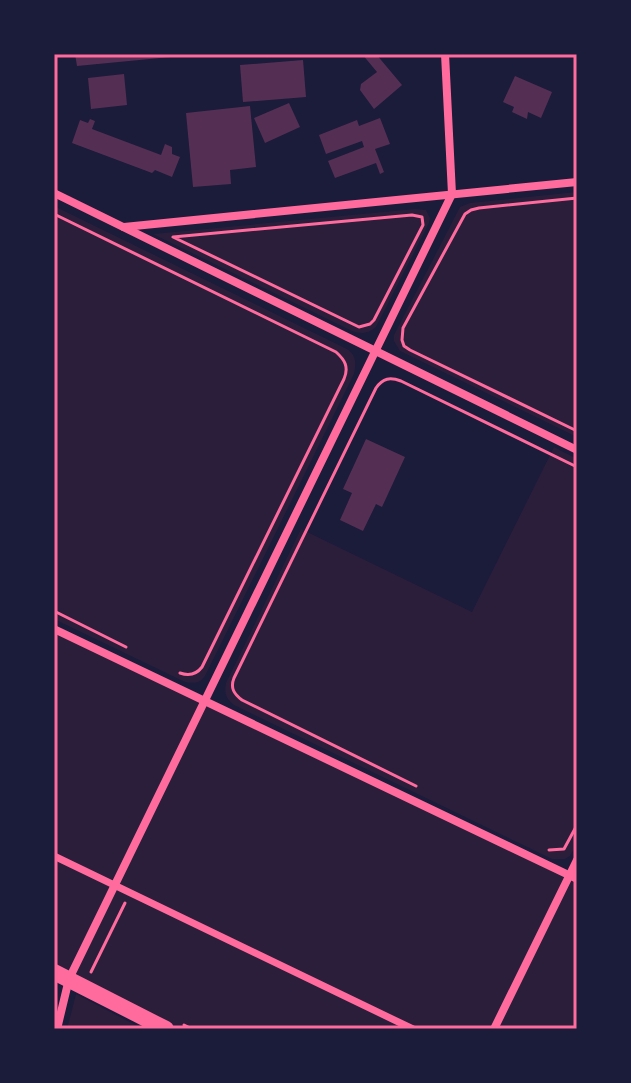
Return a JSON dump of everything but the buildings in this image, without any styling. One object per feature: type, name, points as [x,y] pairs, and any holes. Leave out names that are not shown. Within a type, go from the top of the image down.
[{"type":"main road","points":[[61,976],[173,1026]]},
{"type":"street","points":[[57,1029],[61,976],[115,885],[452,194],[445,54]]},
{"type":"street","points":[[122,227],[577,182]]},
{"type":"street","points":[[54,193],[577,450]]},
{"type":"street","points":[[54,629],[573,877]]},
{"type":"street","points":[[54,856],[413,1029]]},
{"type":"street","points":[[494,1029],[573,877],[577,860]]},
{"type":"path","points":[[577,198],[479,208],[465,214],[402,334],[404,346],[410,350],[577,431]]},
{"type":"path","points":[[54,214],[336,352],[347,367],[344,379],[202,667],[198,673],[191,675],[177,672]]},
{"type":"path","points":[[412,215],[418,215],[423,221],[374,320],[359,327],[173,237],[412,215]]},
{"type":"path","points":[[428,791],[242,700],[233,690],[234,678],[380,382],[394,378],[401,381],[577,467]]},
{"type":"path","points":[[54,611],[136,652]]},
{"type":"path","points":[[543,848],[564,849],[577,825]]},
{"type":"path","points":[[89,977],[131,893]]},
{"type":"path","points":[[173,1026],[192,1029]]},
{"type":"shaded area","points":[[577,192],[577,437],[400,351],[394,335],[460,207],[470,203]]},
{"type":"shaded area","points":[[54,206],[347,349],[354,357],[354,374],[206,674],[197,682],[185,682],[54,619]]},
{"type":"shaded area","points":[[426,210],[429,223],[376,327],[364,333],[352,331],[153,234]]},
{"type":"shaded area","points":[[554,447],[577,459],[577,843],[570,856],[552,859],[234,705],[227,698],[226,683],[301,529],[472,612]]},
{"type":"shaded area","points":[[54,629],[577,879],[577,1029],[166,1029],[54,972]]},
{"type":"shaded area","points":[[76,994],[143,1029],[67,1029]]}]
